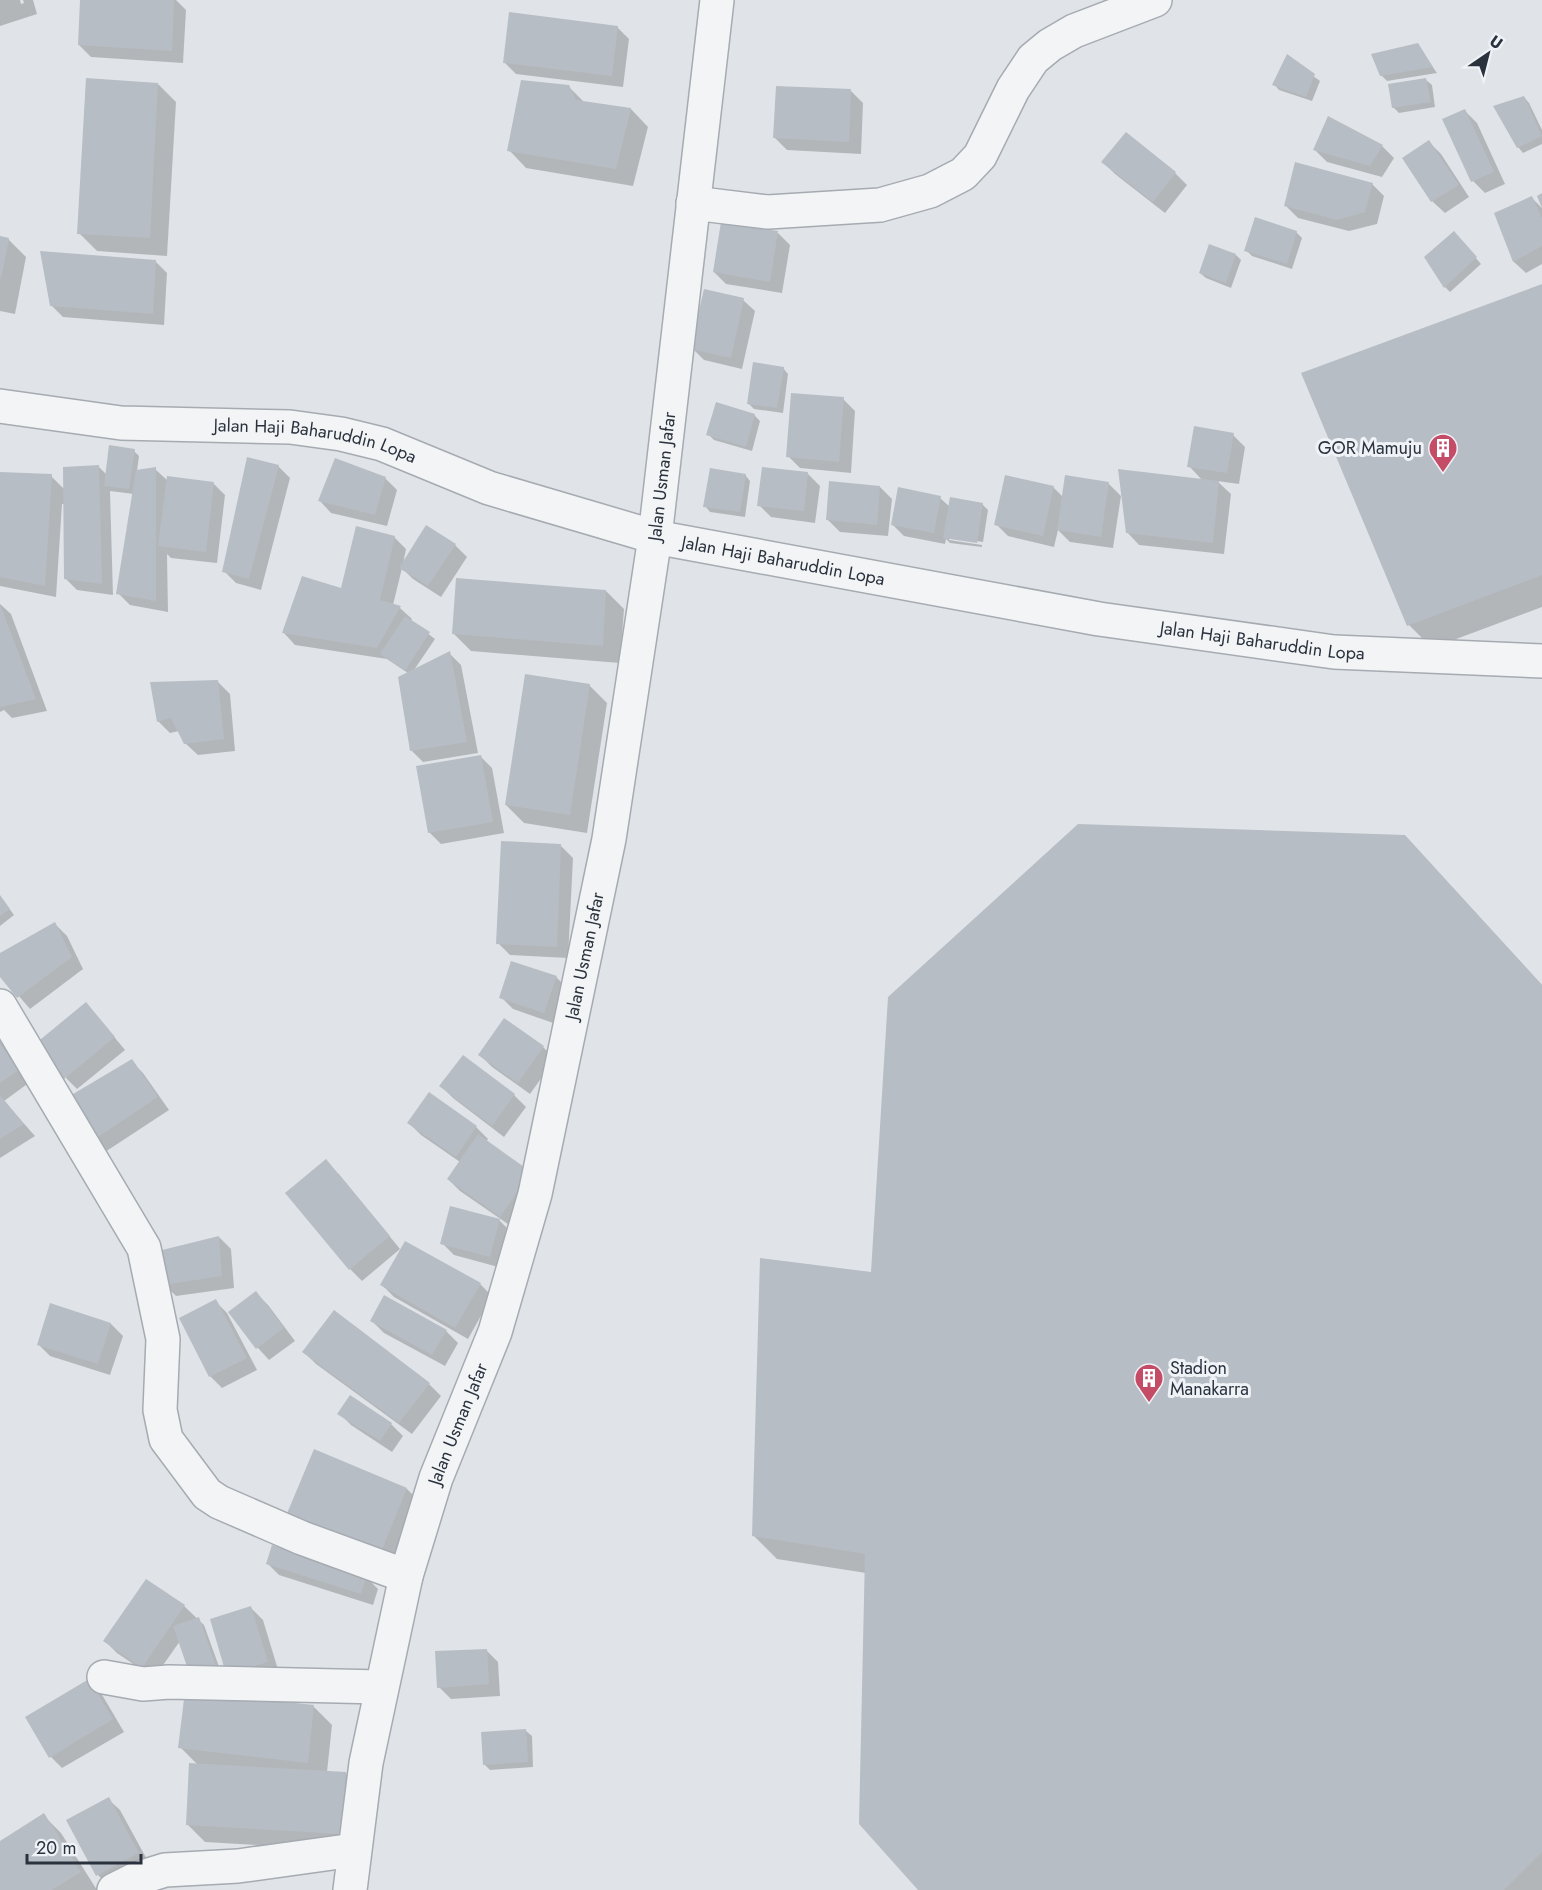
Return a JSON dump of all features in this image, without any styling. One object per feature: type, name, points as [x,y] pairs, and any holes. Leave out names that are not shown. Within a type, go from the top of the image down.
[{"type":"street","name":"Jalan Usman Jafar","points":[[350,1890],[366,1764],[380,1687],[406,1575],[436,1478],[495,1332],[535,1194],[609,839],[655,537],[717,0]]},
{"type":"street","points":[[693,203],[768,212],[880,205],[930,191],[963,174],[980,156],[1013,89],[1033,59],[1050,45],[1074,31],[1155,0]]},
{"type":"street","name":"Jalan Haji Baharuddin Lopa","points":[[0,406],[121,423],[290,427],[341,434],[382,444],[489,488],[655,537],[1135,624],[1334,652],[1542,662]]},
{"type":"street","points":[[0,1006],[144,1248],[163,1339],[160,1410],[166,1439],[207,1494],[219,1502],[302,1538],[406,1575]]},
{"type":"street","points":[[104,1677],[143,1684],[168,1682],[380,1687]]},
{"type":"street","points":[[114,1890],[136,1879],[165,1870],[238,1866],[354,1850]]},
{"type":"building","points":[[80,0],[174,0],[172,51],[78,45]]},
{"type":"building","points":[[509,12],[618,26],[612,76],[503,63]]},
{"type":"building","points":[[1418,43],[1433,67],[1380,76],[1371,54]]},
{"type":"building","points":[[1287,54],[1315,74],[1306,97],[1272,85]]},
{"type":"building","points":[[86,78],[158,83],[150,238],[77,234]]},
{"type":"building","points":[[1426,78],[1431,102],[1392,108],[1388,84]]},
{"type":"building","points":[[521,80],[569,85],[576,100],[631,108],[616,169],[507,151]]},
{"type":"building","points":[[776,86],[851,89],[849,142],[773,138]]},
{"type":"building","points":[[1524,96],[1542,136],[1517,148],[1493,106]]},
{"type":"building","points":[[1465,109],[1494,172],[1471,182],[1442,119]]},
{"type":"building","points":[[1328,116],[1383,145],[1370,166],[1313,150]]},
{"type":"building","points":[[1126,132],[1176,172],[1153,202],[1101,162]]},
{"type":"building","points":[[1429,140],[1459,185],[1431,202],[1402,158]]},
{"type":"building","points":[[1295,162],[1373,183],[1365,212],[1337,220],[1284,206]]},
{"type":"building","points":[[1542,193],[1542,208],[1537,196]]},
{"type":"building","points":[[1532,196],[1542,218],[1542,246],[1513,262],[1494,213]]},
{"type":"building","points":[[1255,217],[1297,231],[1287,264],[1244,251]]},
{"type":"building","points":[[721,222],[778,231],[770,282],[713,272]]},
{"type":"building","points":[[1454,231],[1477,257],[1444,288],[1424,257]]},
{"type":"building","points":[[0,236],[9,238],[1,278],[0,278]]},
{"type":"building","points":[[1209,244],[1236,254],[1226,283],[1199,273]]},
{"type":"building","points":[[40,251],[156,260],[153,314],[50,306]]},
{"type":"building","name":"GOR Mamuju","points":[[1542,284],[1542,575],[1407,626],[1301,373]]},
{"type":"building","points":[[704,289],[744,298],[731,358],[690,349]]},
{"type":"building","points":[[753,362],[784,367],[777,408],[747,404]]},
{"type":"building","points":[[791,393],[844,397],[839,462],[786,457]]},
{"type":"building","points":[[716,402],[755,414],[746,447],[706,435]]},
{"type":"building","points":[[1194,426],[1234,433],[1227,473],[1187,467]]},
{"type":"building","points":[[109,445],[135,449],[129,489],[104,486]]},
{"type":"building","points":[[247,457],[279,465],[249,579],[222,572]]},
{"type":"building","points":[[335,458],[386,477],[375,515],[318,501]]},
{"type":"building","points":[[99,465],[102,584],[64,579],[63,467]]},
{"type":"building","points":[[156,467],[156,601],[116,594],[136,470]]},
{"type":"building","points":[[762,467],[808,472],[804,511],[757,506]]},
{"type":"building","points":[[710,468],[746,474],[740,512],[703,507]]},
{"type":"building","points":[[1118,469],[1219,481],[1213,543],[1126,533]]},
{"type":"building","points":[[0,472],[52,474],[45,586],[0,577]]},
{"type":"building","points":[[1005,475],[1054,486],[1043,536],[994,525]]},
{"type":"building","points":[[1065,475],[1109,482],[1101,537],[1057,530]]},
{"type":"building","points":[[167,476],[214,482],[206,552],[158,546]]},
{"type":"building","points":[[829,481],[880,486],[877,525],[826,520]]},
{"type":"building","points":[[898,487],[941,496],[934,533],[891,525]]},
{"type":"building","points":[[950,497],[983,503],[977,543],[943,538]]},
{"type":"building","points":[[426,525],[456,544],[428,586],[399,568]]},
{"type":"building","points":[[356,526],[395,536],[380,600],[401,606],[377,648],[282,633],[302,576],[341,588]]},
{"type":"building","points":[[456,578],[606,590],[603,646],[452,634]]},
{"type":"building","points":[[0,604],[36,699],[0,707]]},
{"type":"building","points":[[405,616],[430,632],[405,671],[380,654]]},
{"type":"building","points":[[450,651],[467,742],[410,751],[398,677]]},
{"type":"building","points":[[525,674],[590,684],[570,815],[505,805]]},
{"type":"building","points":[[218,680],[224,739],[184,744],[171,718],[157,722],[150,682]]},
{"type":"building","points":[[481,755],[493,822],[428,833],[416,766]]},
{"type":"building","name":"Stadion Manakarra","points":[[1078,824],[1405,835],[1542,985],[1542,1852],[1504,1890],[918,1890],[859,1824],[865,1554],[752,1536],[760,1258],[871,1272],[888,997]]},
{"type":"building","points":[[501,841],[561,844],[557,947],[496,944]]},
{"type":"building","points":[[0,895],[10,909],[0,916]]},
{"type":"building","points":[[55,922],[72,957],[17,998],[0,977],[0,953]]},
{"type":"building","points":[[511,961],[557,976],[544,1013],[499,998]]},
{"type":"building","points":[[86,1002],[115,1037],[64,1079],[35,1044]]},
{"type":"building","points":[[504,1018],[544,1046],[518,1083],[478,1055]]},
{"type":"building","points":[[0,1044],[19,1070],[0,1083]]},
{"type":"building","points":[[463,1055],[515,1094],[492,1126],[439,1086]]},
{"type":"building","points":[[132,1059],[158,1097],[92,1141],[63,1100]]},
{"type":"building","points":[[429,1092],[477,1126],[456,1157],[407,1123]]},
{"type":"building","points":[[0,1095],[24,1124],[0,1139]]},
{"type":"building","points":[[478,1134],[531,1172],[500,1217],[447,1179]]},
{"type":"building","points":[[326,1159],[390,1236],[349,1270],[285,1193]]},
{"type":"building","points":[[450,1206],[500,1219],[490,1257],[440,1244]]},
{"type":"building","points":[[219,1236],[222,1276],[163,1285],[154,1252]]},
{"type":"building","points":[[405,1241],[481,1283],[455,1328],[380,1285]]},
{"type":"building","points":[[256,1291],[284,1328],[256,1349],[228,1312]]},
{"type":"building","points":[[384,1295],[447,1330],[432,1355],[370,1321]]},
{"type":"building","points":[[216,1299],[247,1358],[209,1377],[179,1318]]},
{"type":"building","points":[[50,1303],[111,1323],[98,1364],[37,1345]]},
{"type":"building","points":[[334,1310],[430,1383],[399,1423],[302,1352]]},
{"type":"building","points":[[350,1395],[392,1423],[380,1441],[337,1414]]},
{"type":"building","points":[[314,1449],[407,1488],[377,1562],[283,1523]]},
{"type":"building","points":[[272,1545],[367,1575],[361,1594],[266,1564]]},
{"type":"building","points":[[146,1579],[185,1605],[142,1668],[103,1641]]},
{"type":"building","points":[[251,1606],[268,1662],[226,1674],[210,1619]]},
{"type":"building","points":[[199,1617],[217,1669],[191,1678],[173,1626]]},
{"type":"building","points":[[487,1649],[489,1684],[437,1688],[435,1651]]},
{"type":"building","points":[[89,1679],[113,1719],[49,1758],[25,1717]]},
{"type":"building","points":[[185,1691],[314,1705],[308,1763],[178,1748]]},
{"type":"building","points":[[526,1729],[528,1762],[483,1765],[481,1732]]},
{"type":"building","points":[[189,1763],[346,1772],[342,1834],[186,1825]]},
{"type":"building","points":[[109,1797],[139,1853],[96,1876],[66,1820]]},
{"type":"building","points":[[44,1813],[81,1872],[52,1890],[0,1890],[0,1841]]},
{"type":"place","name":"GOR Mamuju","points":[[1443,474]]},
{"type":"place","name":"Stadion Manakarra","points":[[1149,1404]]}]
